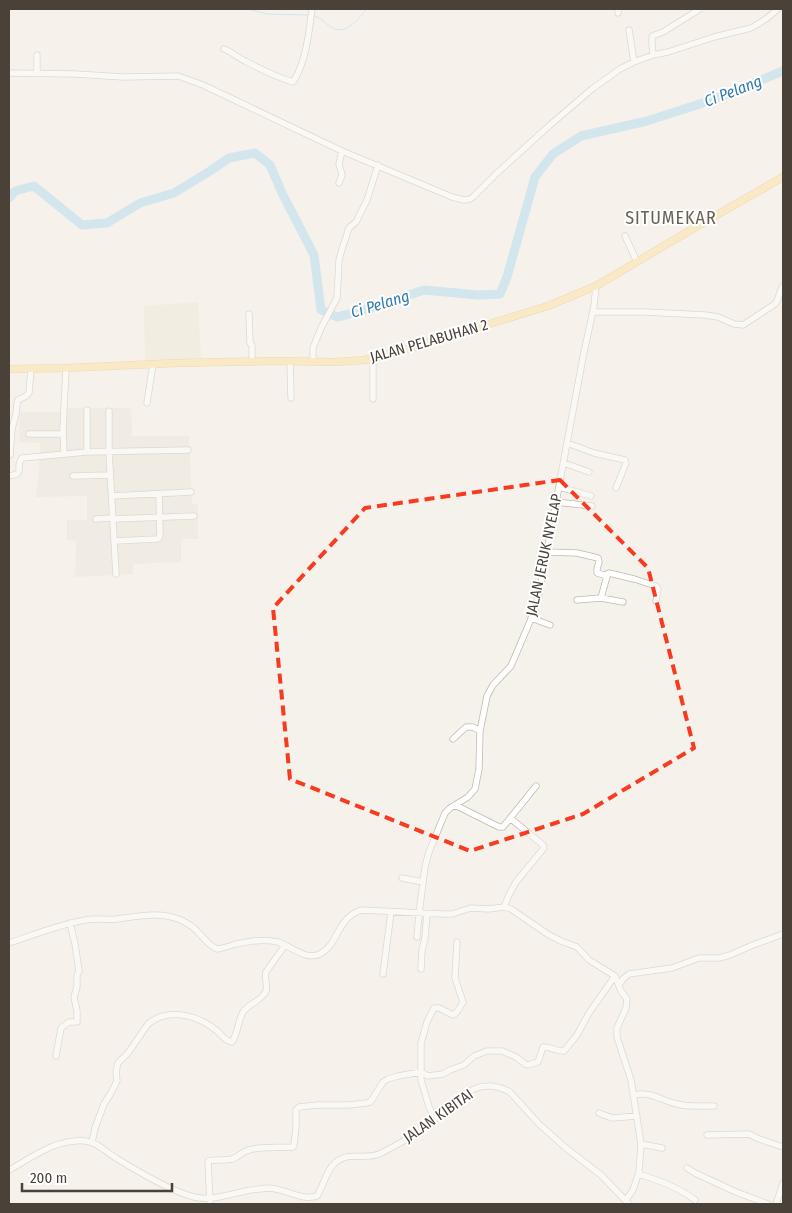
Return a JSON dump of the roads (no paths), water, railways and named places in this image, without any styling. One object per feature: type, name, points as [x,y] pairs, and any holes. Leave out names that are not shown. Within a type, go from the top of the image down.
[{"type":"main road","name":"JALAN PELABUHAN 2","points":[[9,369],[153,364],[356,361],[394,353],[548,306],[596,286],[783,177]]},
{"type":"street","points":[[224,49],[252,65],[293,82],[302,60],[312,9]]},
{"type":"street","points":[[653,55],[652,36],[663,32],[700,9]]},
{"type":"street","points":[[9,73],[123,77],[180,76],[342,151],[452,197],[464,200],[470,199],[478,193],[523,149],[582,97],[610,76],[634,62],[653,55],[751,28],[778,9]]},
{"type":"street","points":[[629,30],[634,62]]},
{"type":"street","points":[[37,55],[37,73]]},
{"type":"street","points":[[339,183],[342,175],[339,164],[342,151]]},
{"type":"street","points":[[313,361],[313,348],[320,328],[338,296],[339,265],[342,248],[349,228],[356,222],[367,200],[378,165]]},
{"type":"street","points":[[625,236],[637,262]]},
{"type":"street","name":"JALAN JERUK NYELAP","points":[[417,937],[427,859],[445,813],[473,792],[479,769],[480,731],[489,692],[495,681],[511,666],[537,603],[593,312],[596,286]]},
{"type":"street","points":[[593,312],[705,314],[734,324],[744,325],[775,304],[783,286]]},
{"type":"street","points":[[249,314],[252,362]]},
{"type":"street","points":[[373,358],[373,399]]},
{"type":"street","points":[[290,361],[291,398]]},
{"type":"street","points":[[147,403],[153,364]]},
{"type":"street","points":[[64,454],[66,368]]},
{"type":"street","points":[[9,455],[17,403],[18,400],[29,393],[31,369]]},
{"type":"street","points":[[87,410],[87,452]]},
{"type":"street","points":[[109,411],[109,452],[116,574]]},
{"type":"street","points":[[29,434],[63,434]]},
{"type":"street","points":[[567,444],[625,460],[626,463],[616,488]]},
{"type":"street","points":[[9,476],[17,475],[22,458],[87,452],[188,450]]},
{"type":"street","points":[[564,463],[589,472]]},
{"type":"street","points":[[73,476],[110,475]]},
{"type":"street","points":[[559,487],[591,496]]},
{"type":"street","points":[[112,496],[191,492]]},
{"type":"street","points":[[114,541],[158,539],[160,536],[159,494]]},
{"type":"street","points":[[556,502],[592,506]]},
{"type":"street","points":[[96,519],[194,516]]},
{"type":"street","points":[[547,552],[577,553],[598,558],[599,562],[596,573],[607,576]]},
{"type":"street","points":[[601,598],[607,574],[609,573],[634,579],[658,588],[656,601]]},
{"type":"street","points":[[577,600],[601,598],[622,602]]},
{"type":"street","points":[[531,618],[550,625]]},
{"type":"street","points":[[453,740],[466,727],[473,727],[480,731]]},
{"type":"street","points":[[455,806],[501,827],[504,826],[536,786]]},
{"type":"street","points":[[504,907],[516,882],[544,848],[543,845],[510,818]]},
{"type":"street","points":[[402,878],[423,882]]},
{"type":"street","points":[[9,943],[70,923],[89,919],[107,920],[140,915],[162,915],[174,918],[194,928],[217,949],[258,940],[286,945],[306,955],[317,956],[329,946],[347,918],[365,910],[419,914],[452,914],[468,909],[504,907],[514,910],[549,935],[560,941],[577,946],[589,960],[615,976],[627,1001],[617,1028],[617,1037],[631,1080],[641,1144],[638,1174],[628,1202]]},
{"type":"street","points":[[382,974],[391,912]]},
{"type":"street","points":[[421,969],[427,914]]},
{"type":"street","points":[[56,1056],[61,1028],[69,1022],[77,1022],[74,997],[79,971],[70,923]]},
{"type":"street","points":[[619,985],[623,978],[629,974],[672,968],[698,958],[719,958],[783,934]]},
{"type":"street","points":[[435,1119],[422,1083],[422,1036],[433,1010],[439,1008],[454,1015],[463,1002],[455,978],[457,942]]},
{"type":"street","points":[[9,1170],[56,1145],[78,1141],[92,1142],[104,1104],[117,1081],[118,1063],[128,1053],[151,1021],[174,1014],[184,1015],[199,1020],[215,1029],[227,1041],[232,1042],[243,1012],[265,993],[267,986],[266,972],[286,945]]},
{"type":"street","points":[[210,1204],[208,1161],[231,1159],[246,1150],[293,1147],[296,1110],[298,1108],[370,1102],[383,1082],[398,1076],[421,1072],[428,1076],[443,1074],[464,1065],[474,1056],[487,1051],[502,1051],[528,1065],[538,1062],[543,1047],[559,1052],[564,1051],[578,1035],[589,1013],[615,976]]},
{"type":"street","name":"JALAN KIBITAI","points":[[92,1142],[132,1168],[172,1189],[194,1197],[203,1198],[267,1188],[310,1198],[318,1196],[329,1171],[339,1160],[350,1156],[376,1155],[414,1134],[435,1119],[456,1100],[473,1090],[486,1086],[503,1089],[515,1097],[540,1124],[566,1148],[601,1175],[628,1202]]},
{"type":"street","points":[[634,1095],[652,1094],[674,1104],[687,1106],[714,1106]]},
{"type":"street","points":[[599,1113],[614,1118],[637,1116]]},
{"type":"street","points":[[707,1135],[749,1134],[783,1147]]},
{"type":"street","points":[[641,1144],[662,1148]]},
{"type":"street","points":[[687,1168],[768,1204]]},
{"type":"street","points":[[638,1174],[672,1186],[695,1200]]},
{"type":"street","points":[[776,1204],[783,1183]]},
{"type":"waterway","points":[[250,9],[267,14],[308,15]]},
{"type":"waterway","points":[[315,16],[331,27],[341,30],[351,25],[366,9]]},
{"type":"waterway","name":"Ci Pelang","points":[[9,198],[15,191],[34,186],[82,225],[107,223],[140,203],[174,193],[229,158],[255,153],[270,165],[282,193],[314,255],[321,310],[337,317],[424,290],[478,295],[500,294],[507,277],[535,177],[553,154],[581,136],[647,121],[712,100],[783,71]]},
{"type":"district","name":"SITUMEKAR","points":[[671,218]]}]
